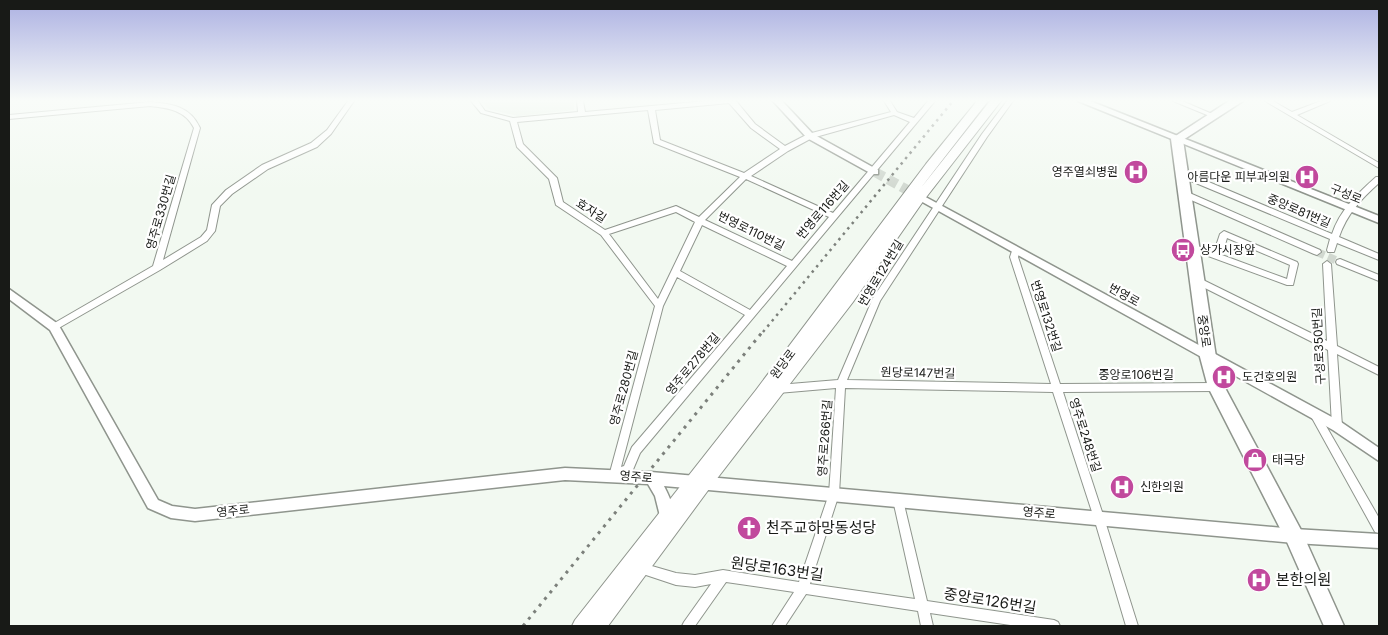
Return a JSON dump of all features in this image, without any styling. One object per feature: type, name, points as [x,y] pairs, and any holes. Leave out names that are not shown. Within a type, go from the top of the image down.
[{"type":"main road","name":"원당로","points":[[581,626],[635,566],[930,167],[960,131]]},
{"type":"main road","name":"원당로","points":[[597,626],[666,515],[697,484],[778,389],[848,298],[920,197],[973,131]]},
{"type":"main road","points":[[1177,139],[1190,131]]},
{"type":"main road","name":"중앙로","points":[[1177,139],[1208,357],[1216,387],[1294,536],[1334,626]]},
{"type":"street","name":"영주로330번길","points":[[54,327],[157,268],[196,131]]},
{"type":"street","points":[[157,268],[204,239],[211,231],[216,205],[229,192],[265,167],[314,144],[330,131]]},
{"type":"street","name":"효자길","points":[[516,131],[520,145],[553,178],[559,204],[604,233],[659,306]]},
{"type":"street","points":[[655,131],[657,141],[745,176],[833,216]]},
{"type":"street","points":[[759,131],[785,149]]},
{"type":"street","points":[[805,131],[810,136],[874,171]]},
{"type":"street","name":"번영로110번길","points":[[659,306],[700,220],[745,176],[785,149],[810,136],[830,131]]},
{"type":"street","name":"번영로116번길","points":[[791,264],[874,171],[906,131]]},
{"type":"street","points":[[938,207],[988,131]]},
{"type":"street","name":"구성로","points":[[1156,131],[1379,220]]},
{"type":"street","points":[[1319,131],[1379,166]]},
{"type":"street","name":"중앙로81번길","points":[[1182,174],[1379,257]]},
{"type":"street","points":[[1331,250],[1334,238],[1348,208],[1379,179]]},
{"type":"street","points":[[1185,194],[1317,252]]},
{"type":"street","name":"번영로","points":[[920,197],[1336,426],[1379,455]]},
{"type":"street","name":"번영로124번길","points":[[841,384],[876,300],[938,207]]},
{"type":"street","name":"번영로110번길","points":[[604,233],[676,209],[791,264]]},
{"type":"street","points":[[1192,247],[1290,283],[1294,264],[1224,234],[1217,256]]},
{"type":"street","name":"번영로132번길","points":[[1016,250],[1014,257],[1056,388]]},
{"type":"street","points":[[1340,262],[1379,278]]},
{"type":"street","name":"영주로278번길","points":[[614,476],[628,469],[636,450],[791,264]]},
{"type":"street","name":"구성로350번길","points":[[1327,264],[1336,426]]},
{"type":"street","points":[[674,272],[750,314]]},
{"type":"street","points":[[1196,280],[1379,372]]},
{"type":"street","name":"영주로","points":[[9,293],[54,327],[153,504],[171,512],[195,515],[565,474],[651,478],[697,484],[834,494],[1294,536],[1379,541]]},
{"type":"street","name":"영주로280번길","points":[[614,476],[659,306]]},
{"type":"street","name":"원당로147번길","points":[[778,389],[841,384],[1056,388]]},
{"type":"street","name":"영주로266번길","points":[[778,626],[804,588],[834,494],[841,384]]},
{"type":"street","name":"중앙로106번길","points":[[1056,388],[1216,387]]},
{"type":"street","name":"영주로248번길","points":[[1056,388],[1132,626]]},
{"type":"street","points":[[1315,415],[1379,528]]},
{"type":"street","points":[[651,478],[660,488],[666,505],[666,515]]},
{"type":"street","points":[[898,500],[927,626]]},
{"type":"street","name":"원당로163번길","points":[[635,566],[676,579],[695,581],[723,576],[922,606]]},
{"type":"street","points":[[688,626],[723,576]]},
{"type":"street","name":"중앙로126번길","points":[[922,606],[1054,626]]},
{"type":"tunnel","points":[[875,172],[920,197]]},
{"type":"tunnel","points":[[1317,252],[1340,262]]},
{"type":"railway","points":[[763,332],[929,131]]},
{"type":"railway","points":[[523,626],[764,330]]},
{"type":"place","name":"영주열쇠병원","points":[[1136,172]]},
{"type":"place","name":"아름다운 피부과의원","points":[[1307,177]]},
{"type":"place","name":"상가시장앞","points":[[1183,250]]},
{"type":"place","name":"도건호의원","points":[[1224,377]]},
{"type":"place","name":"태극당","points":[[1255,460]]},
{"type":"place","name":"신한의원","points":[[1122,487]]},
{"type":"place","name":"천주교하망동성당","points":[[749,528]]},
{"type":"place","name":"본한의원","points":[[1259,580]]}]
